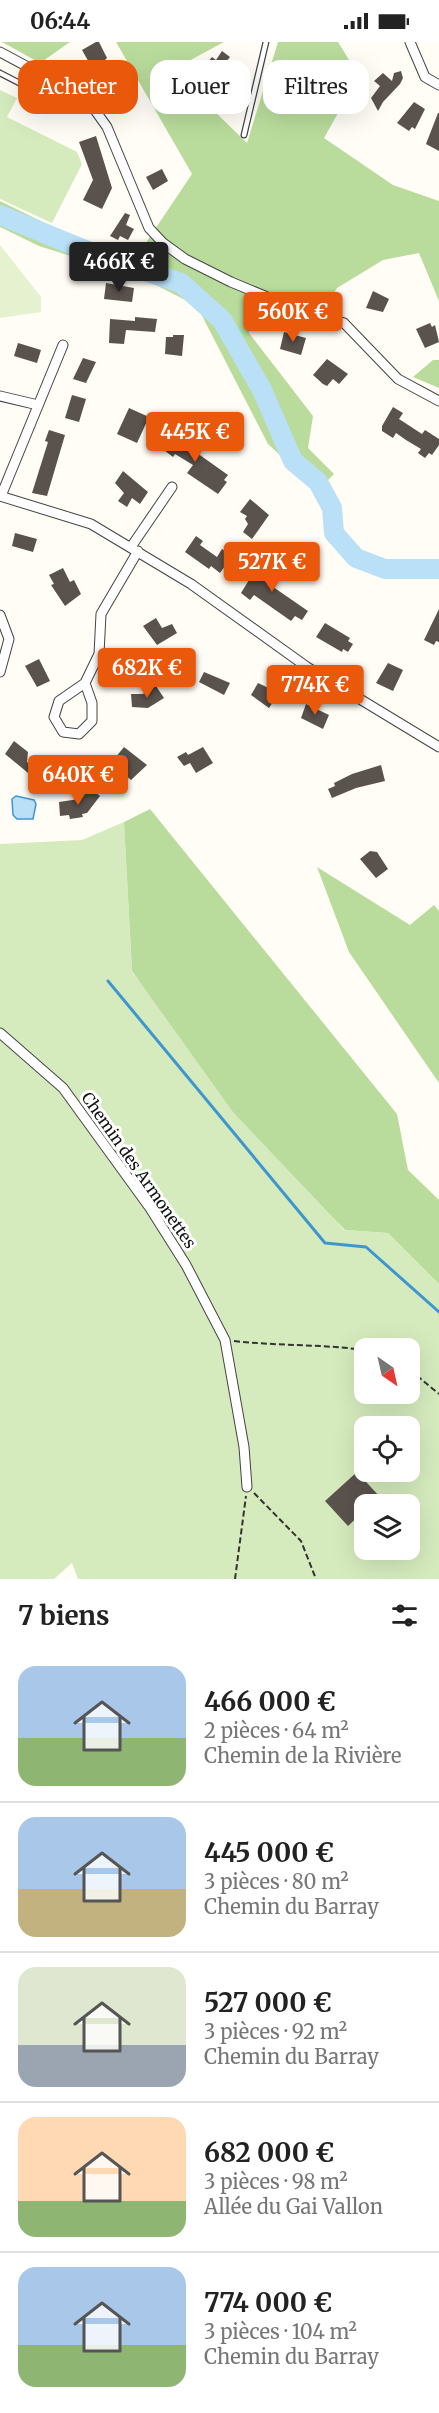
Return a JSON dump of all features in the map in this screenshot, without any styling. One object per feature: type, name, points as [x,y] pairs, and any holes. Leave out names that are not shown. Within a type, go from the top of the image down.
[{"type":"street","points":[[410,42],[425,77],[439,85]]},
{"type":"street","points":[[0,52],[18,62]]},
{"type":"street","points":[[98,114],[107,127],[149,228],[185,259],[231,282],[284,304],[344,323],[398,379],[439,400]]},
{"type":"street","points":[[63,345],[1,496],[91,524],[191,584],[307,667],[439,747]]},
{"type":"street","points":[[0,397],[38,405]]},
{"type":"street","points":[[85,683],[92,703],[92,721],[79,734],[63,732],[54,717],[59,701],[85,683],[99,654],[101,614],[134,549],[172,487]]},
{"type":"street","points":[[0,615],[9,639],[0,672]]},
{"type":"street","name":"Chemin des Armonettes","points":[[0,1033],[63,1088],[93,1128],[168,1236],[225,1340],[244,1447],[247,1487]]},
{"type":"lane","points":[[244,135],[266,42]]},
{"type":"lane","points":[[0,73],[18,82]]},
{"type":"path","points":[[225,1340],[286,1347],[339,1346],[354,1348]]},
{"type":"path","points":[[420,1378],[439,1394]]},
{"type":"path","points":[[235,1579],[247,1487]]},
{"type":"path","points":[[247,1487],[301,1541],[316,1579]]},
{"type":"green space","points":[[2,42],[70,42],[44,60],[35,60]]},
{"type":"green space","points":[[116,42],[224,42],[191,60],[150,60],[150,101],[138,80],[138,60],[126,60]]},
{"type":"green space","points":[[278,42],[338,42],[349,60],[272,60]]},
{"type":"green space","points":[[0,90],[17,98],[7,117],[77,152],[82,164],[52,223],[0,199]]},
{"type":"green space","points":[[263,91],[263,114],[338,114],[324,138],[393,185],[439,201],[439,301],[419,253],[383,260],[337,288],[324,310],[258,289],[249,333],[313,416],[308,448],[334,474],[318,490],[268,444],[197,306],[144,279],[39,246],[0,227],[0,201],[51,226],[135,259],[192,174],[157,114],[217,114],[247,143]]},
{"type":"green space","points":[[0,245],[41,297],[41,312],[0,318]]},
{"type":"green space","points":[[433,360],[439,360],[439,388],[413,377]]},
{"type":"green space","points":[[150,809],[397,1114],[408,1170],[439,1200],[439,1284],[388,1233],[345,1230],[233,1112],[132,971],[124,822]]},
{"type":"green space","points":[[124,822],[132,972],[344,1230],[388,1233],[439,1284],[439,1579],[78,1579],[72,1563],[54,1579],[0,1579],[0,844],[82,840]]},
{"type":"green space","points":[[317,867],[410,925],[434,905],[439,911],[439,1083],[349,952]]},
{"type":"water","points":[[16,796],[34,800],[36,804],[33,819],[17,819],[13,815],[12,799]]},
{"type":"building","points":[[99,42],[107,58],[88,60],[82,50]]},
{"type":"building","points":[[222,51],[230,57],[227,60],[216,60]]},
{"type":"building","points":[[401,71],[403,78],[400,84],[383,102],[378,111],[371,98],[380,86],[374,81],[383,73],[392,81],[394,73]]},
{"type":"building","points":[[414,102],[425,109],[415,129],[412,127],[409,131],[397,123]]},
{"type":"building","points":[[439,113],[439,151],[426,144]]},
{"type":"building","points":[[96,136],[112,188],[102,209],[83,200],[93,180],[79,142]]},
{"type":"building","points":[[162,169],[168,181],[153,190],[146,177]]},
{"type":"building","points":[[125,213],[130,215],[126,225],[134,229],[128,240],[120,236],[118,240],[110,236]]},
{"type":"building","points":[[106,283],[134,288],[132,302],[104,299]]},
{"type":"building","points":[[373,291],[389,299],[383,312],[366,308]]},
{"type":"building","points":[[135,317],[157,319],[155,332],[126,330],[124,344],[109,343],[110,319],[135,321]]},
{"type":"building","points":[[430,323],[432,327],[435,325],[439,342],[425,348],[416,329]]},
{"type":"building","points":[[284,332],[306,338],[301,355],[280,349]]},
{"type":"building","points":[[173,335],[184,335],[182,356],[165,354],[166,337],[173,337]]},
{"type":"building","points":[[18,343],[41,350],[37,363],[14,356]]},
{"type":"building","points":[[83,358],[96,362],[86,383],[73,379]]},
{"type":"building","points":[[327,359],[348,374],[339,384],[333,379],[327,386],[313,375]]},
{"type":"building","points":[[72,395],[86,399],[79,422],[65,418]]},
{"type":"building","points":[[393,407],[403,413],[399,419],[422,434],[425,430],[439,439],[439,445],[432,455],[429,453],[425,458],[418,453],[421,449],[396,433],[393,438],[382,431],[382,426]]},
{"type":"building","points":[[129,408],[149,417],[137,443],[117,434]]},
{"type":"building","points":[[49,430],[65,435],[47,496],[32,493],[48,442],[45,441]]},
{"type":"building","points":[[164,433],[182,442],[185,439],[193,444],[190,448],[228,475],[224,480],[227,482],[218,494],[187,473],[193,465],[175,454],[173,457],[156,444]]},
{"type":"building","points":[[123,471],[148,492],[140,504],[132,498],[127,507],[118,501],[124,493],[115,483]]},
{"type":"building","points":[[250,499],[269,515],[252,539],[243,532],[248,524],[245,519],[247,516],[240,512]]},
{"type":"building","points":[[15,533],[37,539],[33,552],[12,546]]},
{"type":"building","points":[[196,536],[203,541],[200,545],[217,557],[222,549],[232,556],[220,573],[211,566],[209,569],[185,552]]},
{"type":"building","points":[[263,557],[274,564],[263,580],[308,611],[302,620],[295,616],[291,621],[254,595],[250,600],[241,593]]},
{"type":"building","points":[[63,568],[70,582],[74,580],[81,594],[65,606],[51,585],[54,584],[49,575]]},
{"type":"building","points":[[439,609],[439,642],[436,641],[434,645],[424,640]]},
{"type":"building","points":[[156,618],[162,628],[172,624],[177,633],[157,645],[143,626]]},
{"type":"building","points":[[325,623],[350,638],[348,641],[353,644],[348,652],[343,649],[342,652],[316,637]]},
{"type":"building","points":[[39,659],[50,681],[37,687],[25,666]]},
{"type":"building","points":[[388,663],[403,670],[393,691],[376,683]]},
{"type":"building","points":[[204,672],[230,683],[224,695],[199,682]]},
{"type":"building","points":[[258,683],[279,693],[269,708],[251,695]]},
{"type":"building","points":[[156,686],[164,698],[148,708],[132,707],[131,694],[143,694]]},
{"type":"building","points":[[306,704],[329,715],[323,729],[301,718]]},
{"type":"building","points":[[14,741],[28,752],[27,762],[38,770],[33,777],[5,754]]},
{"type":"building","points":[[124,747],[147,765],[131,780],[111,763]]},
{"type":"building","points":[[203,747],[213,763],[196,773],[190,763],[184,766],[177,757],[186,752],[188,755]]},
{"type":"building","points":[[381,765],[385,781],[356,788],[332,798],[328,789],[335,786],[334,783],[352,774]]},
{"type":"building","points":[[86,792],[95,792],[100,796],[87,813],[82,814],[83,817],[70,819],[69,815],[60,816],[59,802],[79,799]]},
{"type":"building","points":[[370,851],[377,852],[388,869],[376,878],[360,859]]},
{"type":"building","points":[[354,1475],[354,1482],[366,1482],[377,1494],[354,1494],[354,1520],[348,1526],[325,1501]]},
{"type":"waterway","points":[[0,215],[102,257],[181,283],[222,320],[262,390],[293,461],[318,482],[332,508],[334,533],[356,558],[385,569],[439,569]]},
{"type":"waterway","points":[[108,981],[325,1243],[366,1247],[439,1312]]}]
